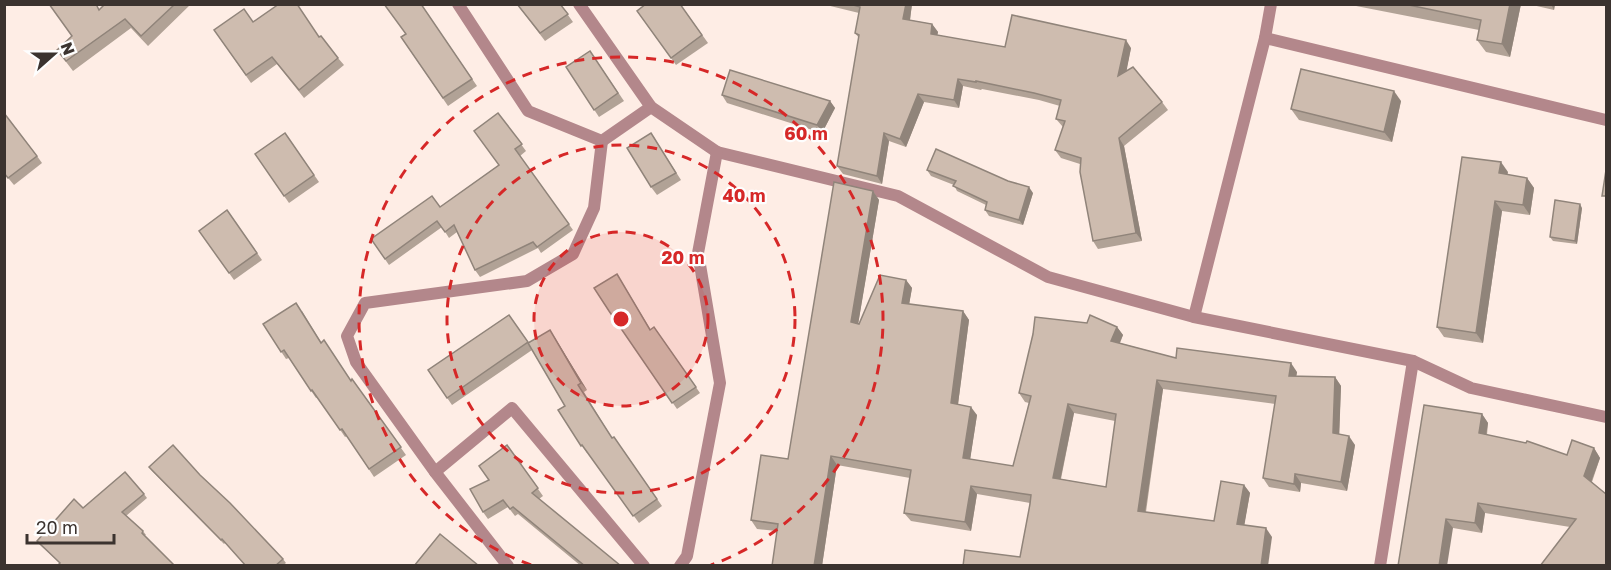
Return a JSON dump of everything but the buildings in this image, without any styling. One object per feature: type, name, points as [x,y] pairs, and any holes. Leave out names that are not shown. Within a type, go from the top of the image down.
[{"type":"lane","points":[[458,4],[528,111],[602,141]]},
{"type":"lane","points":[[579,4],[651,107],[717,152],[898,196],[1048,277],[1194,317],[1413,360],[1471,388],[1606,417]]},
{"type":"lane","points":[[1194,317],[1265,38],[1271,4]]},
{"type":"lane","points":[[1265,38],[1606,120]]},
{"type":"lane","points":[[508,566],[435,472],[356,362],[347,336],[365,303],[527,281],[573,254],[594,208],[602,141],[651,107]]},
{"type":"lane","points":[[680,566],[687,556],[720,383],[698,253],[717,152]]},
{"type":"lane","points":[[1380,566],[1413,360]]},
{"type":"lane","points":[[435,472],[512,408],[644,566]]}]
